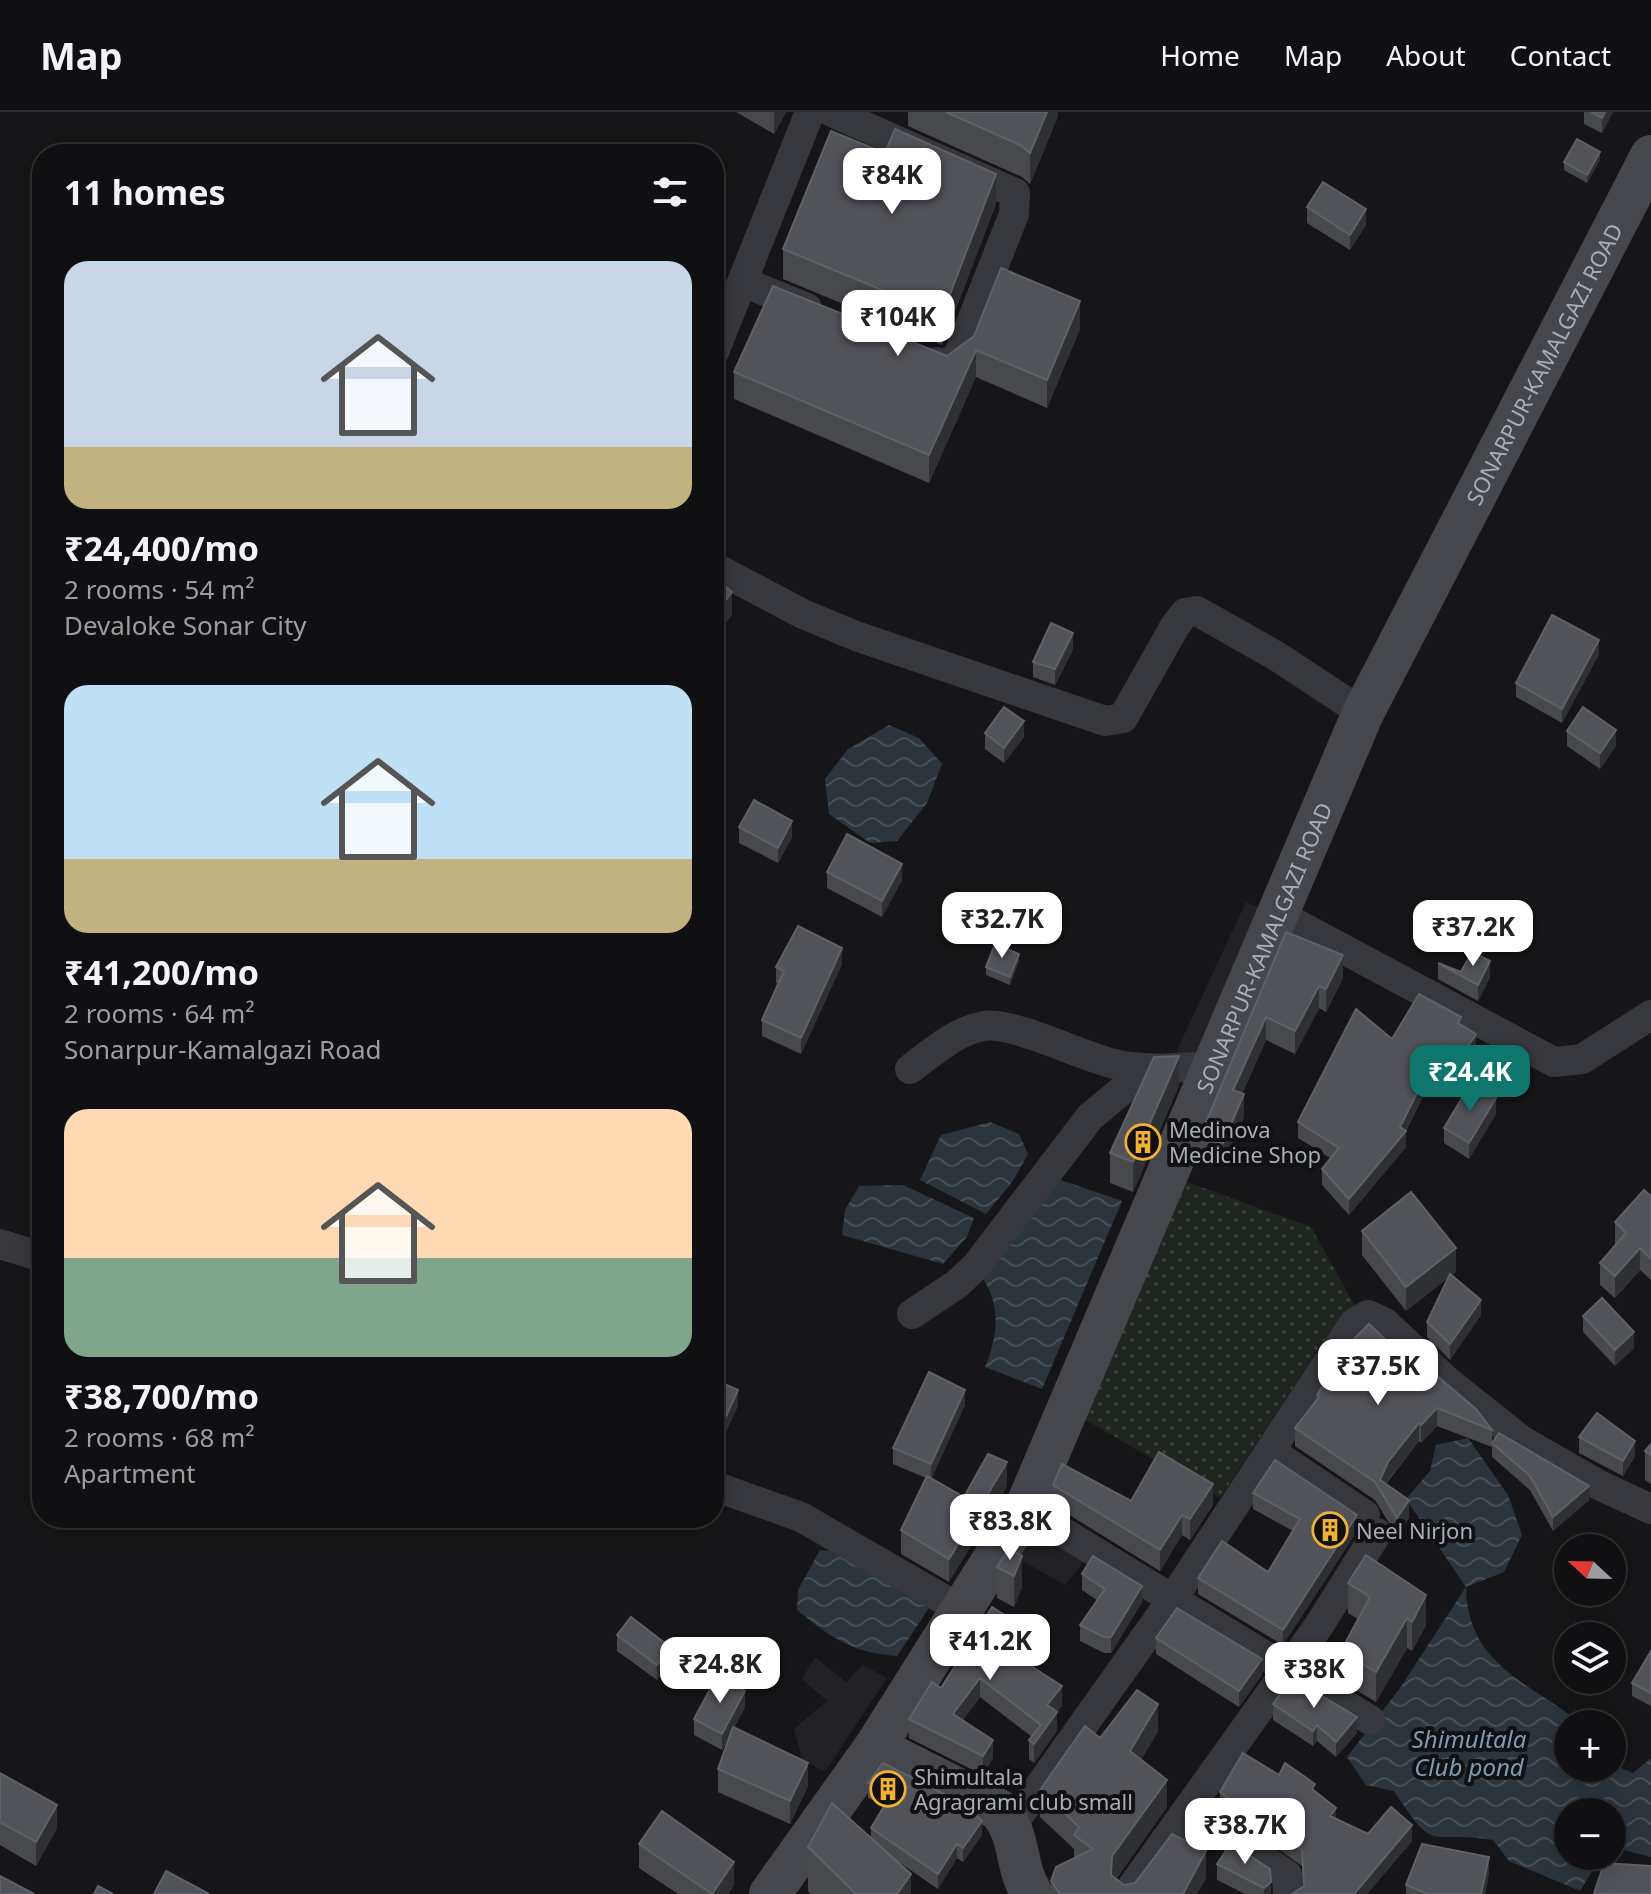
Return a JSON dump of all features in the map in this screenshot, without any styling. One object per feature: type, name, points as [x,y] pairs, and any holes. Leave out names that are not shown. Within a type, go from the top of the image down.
[{"type":"main road","name":"SONARPUR-KAMALGAZI ROAD","points":[[770,1894],[875,1747],[1025,1509],[1363,713],[1651,156]]},
{"type":"main road","points":[[875,1747],[999,1810],[1012,1825],[1025,1882],[1032,1894]]},
{"type":"street","points":[[724,328],[810,112]]},
{"type":"street","points":[[832,112],[1015,193],[1016,206],[958,356],[945,366],[916,354]]},
{"type":"street","points":[[743,282],[830,318]]},
{"type":"street","points":[[724,572],[803,614],[856,636],[1105,721],[1123,718],[1175,626],[1185,613],[1197,611],[1278,657],[1363,713]]},
{"type":"street","points":[[1278,914],[1554,1062],[1582,1059],[1651,1015]]},
{"type":"street","points":[[910,1069],[960,1032],[988,1025],[1016,1031],[1118,1065],[1149,1068],[1214,1066]]},
{"type":"street","points":[[912,1314],[977,1265],[1090,1117],[1149,1068]]},
{"type":"street","points":[[0,1244],[32,1254]]},
{"type":"street","points":[[1012,1825],[1174,1597],[1354,1323],[1368,1315],[1384,1322],[1447,1381],[1521,1440],[1601,1486],[1651,1509]]},
{"type":"street","points":[[1127,1894],[1288,1667],[1371,1524],[1270,1451]]},
{"type":"street","points":[[724,1490],[801,1517],[962,1610]]},
{"type":"street","points":[[1025,1509],[1174,1597],[1370,1720]]},
{"type":"street","points":[[1189,1809],[1287,1875],[1288,1894]]},
{"type":"shaded area","points":[[1246,902],[1261,908],[1193,1059],[1176,1052]]},
{"type":"shaded area","points":[[1176,1178],[1311,1227],[1355,1306],[1335,1324],[1220,1498],[1079,1416]]},
{"type":"shaded area","points":[[1030,1525],[1088,1557],[1065,1585],[1012,1555]]},
{"type":"shaded area","points":[[815,1657],[846,1682],[863,1665],[887,1678],[825,1772],[802,1759],[794,1729],[827,1701],[802,1679]]},
{"type":"water","points":[[889,725],[919,738],[942,764],[927,803],[897,841],[870,843],[829,814],[825,779],[848,749]]},
{"type":"water","points":[[990,1122],[1019,1134],[1028,1154],[1013,1181],[986,1214],[920,1180],[941,1135]]},
{"type":"water","points":[[1055,1178],[1122,1201],[1042,1389],[985,1367],[996,1319],[992,1296],[980,1274]]},
{"type":"water","points":[[903,1185],[974,1218],[967,1237],[943,1264],[842,1235],[845,1210],[859,1186]]},
{"type":"water","points":[[1468,1438],[1508,1495],[1522,1535],[1504,1572],[1466,1587],[1406,1499],[1430,1471],[1436,1445]]},
{"type":"water","points":[[820,1550],[839,1552],[931,1605],[897,1656],[855,1648],[821,1629],[797,1610],[798,1590]]},
{"type":"water","name":"Shimultala Club pond","points":[[1466,1587],[1469,1614],[1477,1636],[1489,1654],[1562,1710],[1554,1710],[1554,1782],[1626,1782],[1626,1770],[1633,1773],[1651,1758],[1651,1857],[1626,1851],[1626,1798],[1554,1798],[1554,1870],[1593,1870],[1580,1891],[1509,1861],[1493,1840],[1427,1833],[1394,1791],[1366,1785],[1347,1757],[1400,1688]]},
{"type":"building","points":[[946,112],[1047,112],[1030,153],[1022,146]]},
{"type":"building","points":[[1591,112],[1605,112],[1602,118]]},
{"type":"building","points":[[895,129],[996,174],[942,315],[783,249],[831,131],[885,153]]},
{"type":"building","points":[[1577,139],[1600,152],[1587,175],[1564,162]]},
{"type":"building","points":[[1323,182],[1366,209],[1350,235],[1307,207]]},
{"type":"building","points":[[1001,268],[1080,301],[1047,380],[976,350],[929,455],[734,372],[773,286],[947,356],[974,336]]},
{"type":"building","points":[[724,586],[732,592],[724,602]]},
{"type":"building","points":[[1552,615],[1599,640],[1562,709],[1516,683]]},
{"type":"building","points":[[1051,623],[1073,633],[1055,669],[1033,662]]},
{"type":"building","points":[[1004,707],[1024,721],[1004,748],[985,733]]},
{"type":"building","points":[[1583,707],[1616,730],[1600,753],[1567,731]]},
{"type":"building","points":[[754,800],[792,821],[778,848],[739,827]]},
{"type":"building","points":[[847,834],[902,864],[882,901],[827,872]]},
{"type":"building","points":[[798,926],[842,948],[801,1038],[762,1020],[784,971],[776,967]]},
{"type":"building","points":[[1286,932],[1343,955],[1326,989],[1319,986],[1295,1031],[1266,1017],[1233,1090],[1244,1094],[1223,1143],[1199,1139]]},
{"type":"building","points":[[995,944],[1019,954],[1010,977],[986,967]]},
{"type":"building","points":[[1472,952],[1490,961],[1478,985],[1438,963],[1461,972]]},
{"type":"building","points":[[1419,994],[1461,1017],[1458,1023],[1476,1034],[1461,1057],[1441,1045],[1400,1127],[1406,1131],[1349,1199],[1322,1169],[1339,1148],[1298,1122],[1356,1009],[1392,1039]]},
{"type":"building","points":[[1179,1056],[1133,1162],[1110,1153],[1154,1057]]},
{"type":"building","points":[[1471,1083],[1496,1098],[1469,1143],[1444,1128]]},
{"type":"building","points":[[1644,1190],[1651,1196],[1651,1259],[1640,1248],[1615,1276],[1600,1263],[1626,1233],[1615,1222]]},
{"type":"building","points":[[1411,1192],[1456,1248],[1406,1287],[1362,1231]]},
{"type":"building","points":[[1450,1274],[1481,1300],[1450,1344],[1427,1322]]},
{"type":"building","points":[[1602,1298],[1634,1332],[1615,1350],[1583,1316]]},
{"type":"building","points":[[1369,1324],[1407,1360],[1411,1354],[1476,1409],[1492,1430],[1437,1408],[1421,1425],[1419,1423],[1388,1462],[1380,1480],[1409,1500],[1397,1518],[1375,1482],[1295,1428],[1319,1397],[1317,1395],[1351,1342]]},
{"type":"building","points":[[929,1372],[965,1390],[931,1464],[893,1448]]},
{"type":"building","points":[[724,1384],[738,1390],[724,1421]]},
{"type":"building","points":[[1597,1413],[1635,1441],[1623,1461],[1579,1437]]},
{"type":"building","points":[[1499,1433],[1589,1486],[1553,1517],[1530,1476],[1492,1443]]},
{"type":"building","points":[[1159,1452],[1213,1484],[1190,1519],[1182,1515],[1160,1550],[1053,1485],[1062,1464],[1131,1501]]},
{"type":"building","points":[[988,1454],[1007,1462],[949,1559],[901,1530],[927,1476],[964,1497]]},
{"type":"building","points":[[1275,1460],[1357,1515],[1283,1630],[1198,1578],[1222,1541],[1268,1572],[1300,1519],[1253,1493]]},
{"type":"building","points":[[1009,1548],[1022,1556],[1014,1576],[997,1567]]},
{"type":"building","points":[[1366,1555],[1426,1595],[1412,1622],[1407,1618],[1376,1672],[1341,1651],[1370,1597],[1348,1583]]},
{"type":"building","points":[[1093,1556],[1142,1586],[1111,1637],[1104,1637],[1080,1625],[1105,1589],[1082,1574]]},
{"type":"building","points":[[992,1607],[1042,1638],[1026,1663],[1062,1686],[1047,1705],[1057,1712],[1034,1744],[1029,1740],[1041,1725],[980,1678],[953,1714],[993,1740],[983,1756],[909,1719],[932,1682],[941,1688]]},
{"type":"building","points":[[1177,1608],[1262,1659],[1239,1691],[1156,1638]]},
{"type":"building","points":[[631,1617],[670,1647],[657,1665],[617,1635]]},
{"type":"building","points":[[1651,1651],[1651,1693],[1632,1683]]},
{"type":"building","points":[[717,1676],[745,1691],[722,1734],[694,1719]]},
{"type":"building","points":[[1292,1678],[1357,1717],[1336,1742],[1317,1725],[1313,1731],[1273,1704]]},
{"type":"building","points":[[1137,1690],[1158,1704],[1130,1751],[1167,1780],[1112,1856],[1111,1875],[1124,1885],[1135,1883],[1172,1834],[1206,1851],[1183,1894],[1060,1894],[1051,1881],[1056,1867],[1093,1849],[1074,1835],[1079,1827],[1040,1790],[1085,1726],[1100,1738]]},
{"type":"building","points":[[733,1727],[808,1763],[790,1801],[718,1769]]},
{"type":"building","points":[[1243,1753],[1279,1775],[1285,1763],[1315,1784],[1312,1789],[1336,1808],[1330,1816],[1368,1834],[1391,1807],[1412,1825],[1354,1894],[1292,1894],[1304,1886],[1302,1850],[1220,1792]]},
{"type":"building","points":[[883,1763],[962,1803],[982,1821],[963,1848],[957,1844],[938,1874],[871,1828],[892,1793],[868,1783]]},
{"type":"building","points":[[0,1773],[57,1805],[36,1842],[0,1822]]},
{"type":"building","points":[[832,1803],[911,1874],[897,1894],[856,1894],[808,1847]]},
{"type":"building","points":[[662,1811],[734,1862],[712,1894],[639,1844]]},
{"type":"building","points":[[1231,1843],[1270,1869],[1271,1882],[1264,1888],[1217,1864]]},
{"type":"building","points":[[1422,1844],[1489,1857],[1481,1894],[1428,1894],[1406,1885]]},
{"type":"building","points":[[1626,1864],[1651,1866],[1651,1894],[1594,1894],[1602,1870],[1626,1870]]},
{"type":"building","points":[[166,1871],[209,1894],[154,1894]]},
{"type":"building","points":[[0,1876],[34,1894],[0,1894]]},
{"type":"building","points":[[98,1886],[113,1894],[94,1894]]},
{"type":"place","name":"Medinova Medicine Shop","points":[[1143,1142]]},
{"type":"place","name":"Neel Nirjon","points":[[1330,1530]]},
{"type":"place","name":"Shimultala Agragrami club small","points":[[888,1789]]}]
